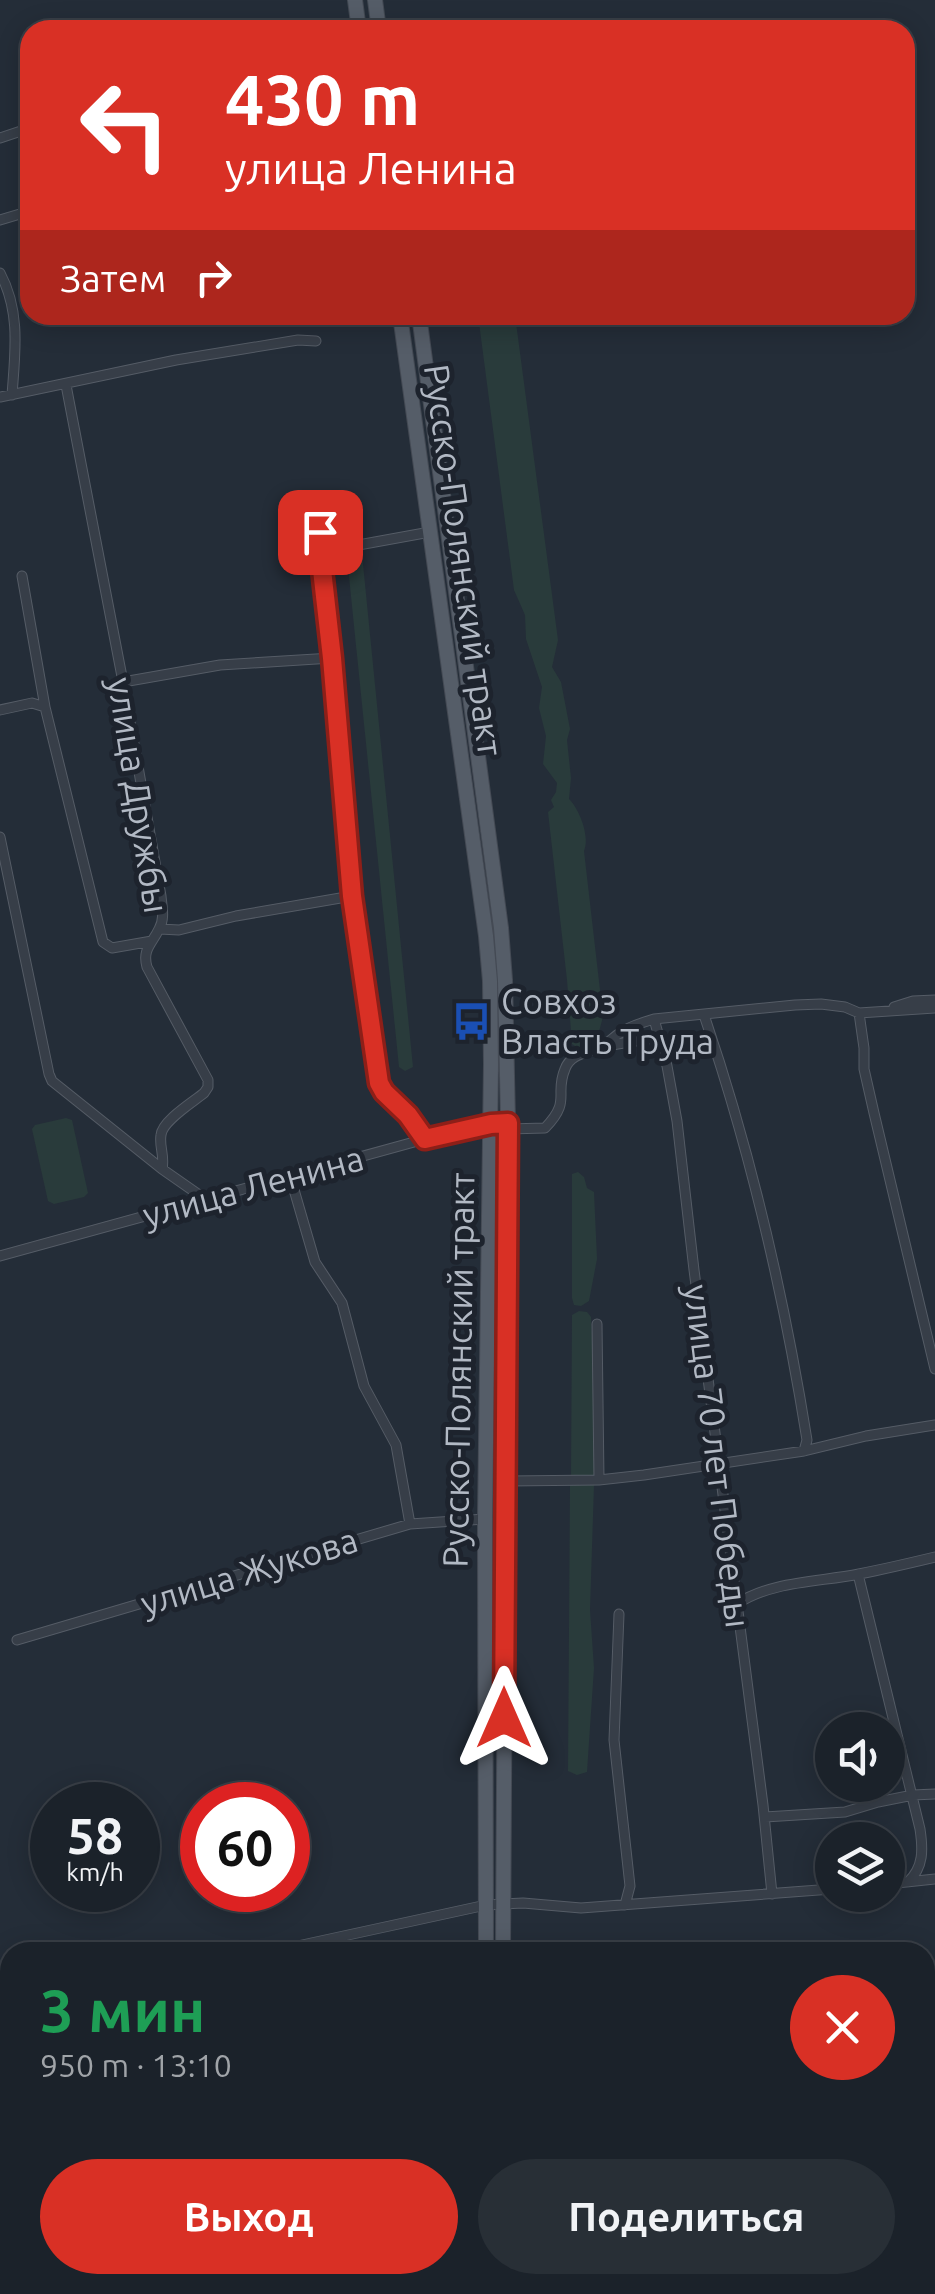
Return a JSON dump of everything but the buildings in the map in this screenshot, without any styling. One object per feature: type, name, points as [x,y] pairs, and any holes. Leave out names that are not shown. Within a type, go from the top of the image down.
[{"type":"main road","name":"Русско-Полянский тракт","points":[[401,325],[490,982],[486,1942]]},
{"type":"main road","name":"Русско-Полянский тракт","points":[[420,325],[505,980],[508,1126],[503,1942]]},
{"type":"street","points":[[0,273],[16,319],[12,395]]},
{"type":"street","points":[[0,397],[208,354],[298,340],[316,341]]},
{"type":"street","name":"улица Дружбы","points":[[66,385],[161,896],[160,928],[144,958],[208,1080],[204,1093],[164,1126],[160,1134],[162,1169]]},
{"type":"street","points":[[323,514],[320,552],[352,896],[379,1083],[425,1139]]},
{"type":"street","points":[[320,552],[430,532]]},
{"type":"street","points":[[22,576],[45,707],[102,942],[112,948],[152,940]]},
{"type":"street","points":[[123,682],[220,665],[332,658]]},
{"type":"street","points":[[0,710],[32,702],[45,707]]},
{"type":"street","points":[[0,837],[48,1074],[56,1086],[204,1199]]},
{"type":"street","points":[[160,928],[179,930],[352,896]]},
{"type":"street","points":[[880,1011],[913,1001],[935,1000]]},
{"type":"street","points":[[603,1046],[618,1034],[654,1019],[821,1004],[858,1012],[935,1008]]},
{"type":"street","points":[[858,1012],[864,1068],[935,1369]]},
{"type":"street","points":[[704,1015],[731,1096],[771,1250],[795,1365],[807,1440],[804,1452]]},
{"type":"street","name":"улица 70 лет Победы","points":[[654,1019],[677,1121],[772,1894]]},
{"type":"street","points":[[603,1046],[659,1037]]},
{"type":"street","name":"улица Ленина","points":[[0,1256],[425,1139],[491,1124],[545,1128],[560,1109],[565,1066],[571,1058],[603,1046]]},
{"type":"street","points":[[290,1176],[315,1262],[342,1302],[364,1386],[396,1445],[410,1524]]},
{"type":"street","points":[[597,1324],[599,1480]]},
{"type":"street","points":[[506,1481],[599,1480],[804,1452],[935,1424]]},
{"type":"street","name":"улица Жукова","points":[[17,1640],[410,1524],[485,1519]]},
{"type":"street","points":[[738,1604],[746,1598],[801,1583],[935,1557]]},
{"type":"street","points":[[858,1574],[922,1846],[916,1874],[908,1882]]},
{"type":"street","points":[[618,1614],[614,1740],[630,1886],[625,1905]]},
{"type":"street","points":[[765,1817],[844,1812],[913,1795],[935,1794]]},
{"type":"street","points":[[905,1882],[935,1879]]},
{"type":"street","points":[[316,1942],[504,1903],[581,1908],[815,1890]]},
{"type":"shaded area","points":[[479,325],[516,325],[558,640],[552,667],[561,682],[570,729],[569,799],[585,831],[603,1016],[593,1041],[578,1048],[572,1044],[548,812],[554,807],[551,800],[557,783],[543,764],[546,736],[539,708],[542,687],[526,639],[525,615],[514,590]]},
{"type":"shaded area","points":[[353,550],[362,554],[413,1067],[405,1071],[399,1067],[347,557]]},
{"type":"shaded area","points":[[66,1118],[72,1120],[88,1193],[54,1204],[48,1201],[32,1129]]},
{"type":"shaded area","points":[[578,1172],[594,1192],[597,1259],[589,1301],[581,1306],[574,1305],[572,1298],[572,1174]]},
{"type":"shaded area","points":[[579,1311],[591,1317],[595,1475],[571,1475],[572,1315]]},
{"type":"shaded area","points":[[570,1485],[594,1485],[590,1610],[594,1668],[587,1772],[577,1775],[568,1771]]},
{"type":"place","name":"Совхоз Власть Труда","points":[[471,1021]]},
{"type":"route","points":[[320,532],[352,896],[379,1083],[425,1139],[508,1123],[504,1718]]}]
